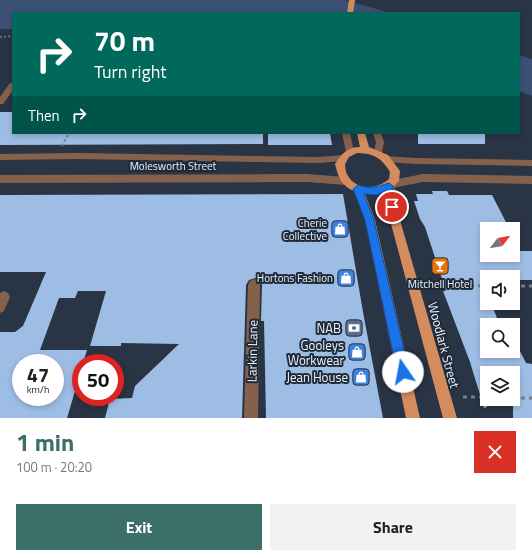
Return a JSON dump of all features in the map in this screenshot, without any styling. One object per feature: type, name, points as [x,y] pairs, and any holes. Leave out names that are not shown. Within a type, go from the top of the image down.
[{"type":"main road","points":[[350,12],[352,0]]},
{"type":"main road","points":[[360,134],[365,150]]},
{"type":"main road","points":[[365,150],[378,153],[387,159],[394,171],[394,178],[390,185],[377,191],[368,191],[358,189],[346,181],[340,169],[342,158],[350,152],[365,150]]},
{"type":"main road","name":"Woodlark Street","points":[[390,185],[395,220],[450,418]]},
{"type":"main road","points":[[358,189],[370,220],[413,418]]},
{"type":"street","points":[[0,102],[12,86]]},
{"type":"street","points":[[346,134],[350,152]]},
{"type":"street","points":[[377,134],[380,142],[378,153]]},
{"type":"street","name":"Molesworth Street","points":[[0,157],[78,156],[319,160],[342,158]]},
{"type":"street","points":[[387,159],[415,161],[532,163]]},
{"type":"street","name":"Molesworth Street","points":[[0,179],[307,178],[346,181]]},
{"type":"street","points":[[390,185],[423,178],[532,180]]},
{"type":"street","name":"Larkin Lane","points":[[251,418],[254,285]]},
{"type":"path","points":[[0,37],[12,36]]},
{"type":"path","points":[[60,150],[68,134]]},
{"type":"path","points":[[430,285],[480,286]]},
{"type":"path","points":[[520,286],[532,286]]},
{"type":"path","points":[[463,397],[480,397]]},
{"type":"path","points":[[520,398],[532,398]]},
{"type":"water","points":[[0,0],[344,0],[387,12],[12,12],[12,29],[0,29]]},
{"type":"water","points":[[520,55],[532,59],[532,96],[520,91]]},
{"type":"building","points":[[0,112],[12,112],[12,134],[263,134],[263,144],[0,145]]},
{"type":"building","points":[[268,134],[330,134],[332,145],[268,145]]},
{"type":"building","points":[[418,134],[485,134],[485,144],[418,144]]},
{"type":"building","points":[[432,191],[447,191],[449,195],[492,195],[506,222],[480,222],[480,262],[520,262],[520,251],[532,251],[532,280],[520,280],[520,270],[480,270],[480,310],[494,310],[497,318],[480,318],[480,358],[520,358],[520,351],[526,363],[532,364],[532,418],[513,418],[513,406],[520,406],[520,366],[480,366],[480,395],[470,362],[443,291],[446,291],[425,227],[420,219],[414,201],[418,201],[416,194],[433,194]]},
{"type":"building","points":[[343,194],[383,418],[266,418],[264,321],[261,321],[262,285],[259,280],[255,278],[249,280],[246,285],[242,418],[105,418],[108,406],[124,406],[124,398],[132,398],[135,386],[179,344],[121,343],[121,346],[90,346],[106,291],[78,291],[75,298],[59,298],[40,350],[87,350],[86,354],[72,354],[72,401],[67,418],[0,418],[0,332],[15,332],[23,326],[46,272],[0,272],[0,195]]},
{"type":"place","name":"Cherie Collective","points":[[340,229]]},
{"type":"place","name":"Mitchell Hotel","points":[[440,266]]},
{"type":"place","name":"Hortons Fashion","points":[[346,278]]},
{"type":"place","name":"NAB","points":[[354,328]]},
{"type":"place","name":"Gooleys Workwear","points":[[357,352]]},
{"type":"place","name":"Jean House","points":[[361,377]]},
{"type":"route","points":[[392,207],[389,186],[377,191],[358,189],[370,220],[403,372]]}]
